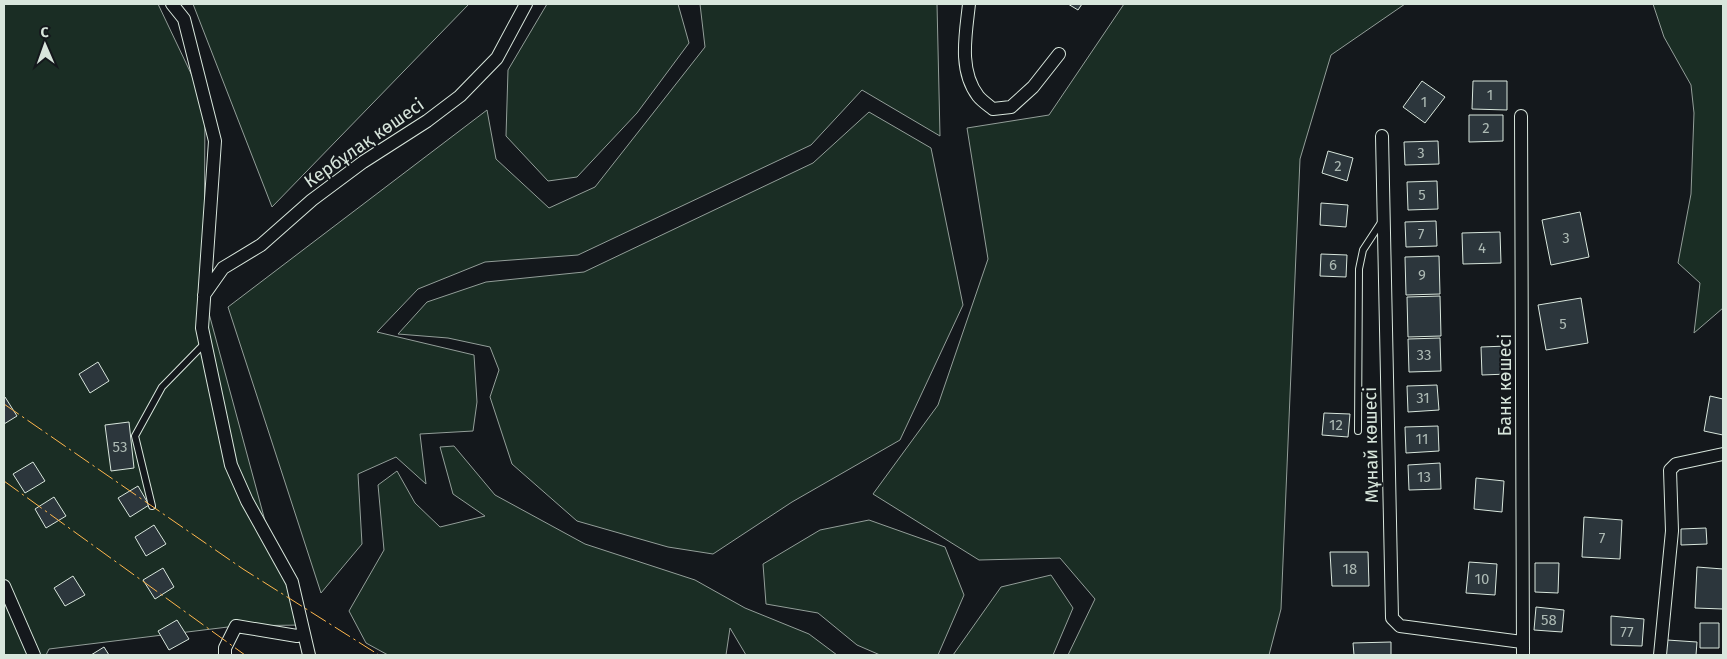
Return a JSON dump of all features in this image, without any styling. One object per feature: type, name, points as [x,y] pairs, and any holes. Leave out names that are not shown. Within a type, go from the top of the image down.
[{"type":"street","points":[[172,4],[184,19],[215,141],[202,328],[205,343],[231,465],[247,501],[292,582],[303,634],[310,655]]},
{"type":"street","name":"Кербұлақ көшесі","points":[[204,295],[223,268],[261,245],[312,200],[363,162],[428,121],[460,96],[497,58],[526,4]]},
{"type":"street","points":[[969,4],[965,39],[966,70],[978,96],[993,109],[1011,107],[1033,87],[1058,54]]},
{"type":"street","name":"Банк көшесі","points":[[1521,116],[1523,655]]},
{"type":"street","name":"Мұнай көшесі","points":[[1382,136],[1392,618],[1400,626],[1522,642]]},
{"type":"street","points":[[1660,655],[1672,531],[1670,470],[1676,464],[1723,454]]},
{"type":"street","points":[[4,586],[34,655]]},
{"type":"street","points":[[224,655],[225,648],[236,626],[297,636],[303,634]]},
{"type":"lane","points":[[1358,431],[1359,269],[1363,250],[1384,218]]},
{"type":"lane","points":[[152,506],[135,436],[162,387],[205,343]]},
{"type":"green space","points":[[4,4],[158,4],[205,103],[204,295],[271,543],[301,625],[236,626],[49,649],[46,655],[4,655]]},
{"type":"green space","points":[[193,4],[469,4],[272,207]]},
{"type":"green space","points":[[547,4],[678,4],[689,43],[637,113],[577,177],[548,181],[506,136],[508,70]]},
{"type":"green space","points":[[700,4],[937,4],[940,136],[862,90],[811,145],[578,255],[485,262],[418,289],[377,332],[474,355],[477,402],[473,431],[420,434],[426,484],[396,457],[358,474],[362,544],[321,593],[228,307],[487,110],[496,159],[549,208],[595,187],[705,47]]},
{"type":"green space","points":[[1124,4],[1405,4],[1331,55],[1300,159],[1281,609],[1269,655],[1068,655],[1095,599],[1060,558],[979,560],[873,494],[938,405],[988,259],[967,128],[1049,115]]},
{"type":"green space","points":[[1653,4],[1723,4],[1723,308],[1694,333],[1700,283],[1678,263],[1691,194],[1694,113],[1691,85],[1664,37]]},
{"type":"green space","points":[[869,112],[931,148],[963,305],[900,440],[792,502],[713,554],[668,547],[577,521],[512,464],[490,397],[499,370],[490,347],[448,338],[398,334],[427,302],[486,282],[584,272],[813,163]]},
{"type":"green space","points":[[454,446],[495,495],[585,544],[695,580],[745,608],[809,634],[837,655],[746,655],[730,628],[726,655],[388,655],[366,643],[349,611],[384,550],[378,485],[397,471],[415,503],[440,527],[485,516],[453,494],[440,447]]},
{"type":"green space","points":[[869,520],[945,547],[964,595],[938,655],[880,655],[857,645],[818,613],[766,604],[763,564],[820,530]]},
{"type":"green space","points":[[1051,575],[1073,608],[1053,655],[953,655],[1001,587]]},
{"type":"building","points":[[1068,4],[1082,4],[1078,10]]},
{"type":"building","points":[[1422,81],[1445,97],[1425,123],[1403,107]]},
{"type":"building","points":[[1473,81],[1507,81],[1507,110],[1472,109]]},
{"type":"building","points":[[1469,115],[1503,115],[1503,141],[1469,142]]},
{"type":"building","points":[[1438,141],[1439,164],[1405,165],[1404,142]]},
{"type":"building","points":[[1328,151],[1353,158],[1347,181],[1322,173]]},
{"type":"building","points":[[1437,181],[1438,209],[1408,210],[1407,182]]},
{"type":"building","points":[[1321,203],[1348,205],[1346,227],[1320,225]]},
{"type":"building","points":[[1580,212],[1589,257],[1551,265],[1542,220]]},
{"type":"building","points":[[1436,221],[1437,246],[1406,247],[1405,222]]},
{"type":"building","points":[[1500,232],[1501,263],[1463,264],[1462,233]]},
{"type":"building","points":[[1321,254],[1347,255],[1346,277],[1320,276]]},
{"type":"building","points":[[1439,256],[1440,294],[1406,295],[1405,257]]},
{"type":"building","points":[[1440,296],[1441,336],[1408,337],[1407,297]]},
{"type":"building","points":[[1581,298],[1588,343],[1546,350],[1538,305]]},
{"type":"building","points":[[1440,338],[1441,371],[1409,372],[1408,339]]},
{"type":"building","points":[[1507,346],[1508,374],[1482,375],[1481,347]]},
{"type":"building","points":[[98,362],[109,381],[90,393],[79,374]]},
{"type":"building","points":[[1437,385],[1439,410],[1408,412],[1407,386]]},
{"type":"building","points":[[1710,396],[1723,399],[1723,435],[1704,431]]},
{"type":"building","points":[[4,398],[17,416],[4,424]]},
{"type":"building","points":[[1324,413],[1350,414],[1348,437],[1322,435]]},
{"type":"building","points":[[129,422],[134,468],[111,471],[105,425]]},
{"type":"building","points":[[1438,426],[1439,451],[1406,453],[1405,427]]},
{"type":"building","points":[[33,462],[45,481],[25,493],[13,474]]},
{"type":"building","points":[[1440,463],[1441,489],[1409,490],[1408,465]]},
{"type":"building","points":[[1476,478],[1504,481],[1502,512],[1474,509]]},
{"type":"building","points":[[138,486],[149,505],[130,517],[118,498]]},
{"type":"building","points":[[54,497],[66,516],[46,528],[35,509]]},
{"type":"building","points":[[1584,517],[1622,520],[1620,559],[1582,557]]},
{"type":"building","points":[[154,525],[166,544],[146,556],[135,537]]},
{"type":"building","points":[[1706,528],[1707,544],[1681,545],[1681,529]]},
{"type":"building","points":[[1330,552],[1368,552],[1369,586],[1332,586]]},
{"type":"building","points":[[1469,562],[1497,564],[1495,595],[1466,593]]},
{"type":"building","points":[[1535,563],[1559,563],[1558,593],[1535,592]]},
{"type":"building","points":[[1697,567],[1723,569],[1723,609],[1695,608]]},
{"type":"building","points":[[163,568],[174,587],[155,599],[143,580]]},
{"type":"building","points":[[73,576],[85,595],[65,606],[54,588]]},
{"type":"building","points":[[1536,607],[1564,610],[1562,632],[1534,630]]},
{"type":"building","points":[[1611,616],[1644,619],[1642,646],[1611,645]]},
{"type":"building","points":[[177,620],[189,639],[169,650],[158,631]]},
{"type":"building","points":[[1700,623],[1719,623],[1719,648],[1700,648]]},
{"type":"building","points":[[1667,640],[1697,642],[1696,655],[1666,655]]},
{"type":"building","points":[[1391,642],[1391,655],[1354,655],[1353,643]]},
{"type":"building","points":[[104,647],[109,655],[91,655]]},
{"type":"power","points":[[4,404],[243,569],[379,655]]},
{"type":"power","points":[[4,481],[245,655]]}]
